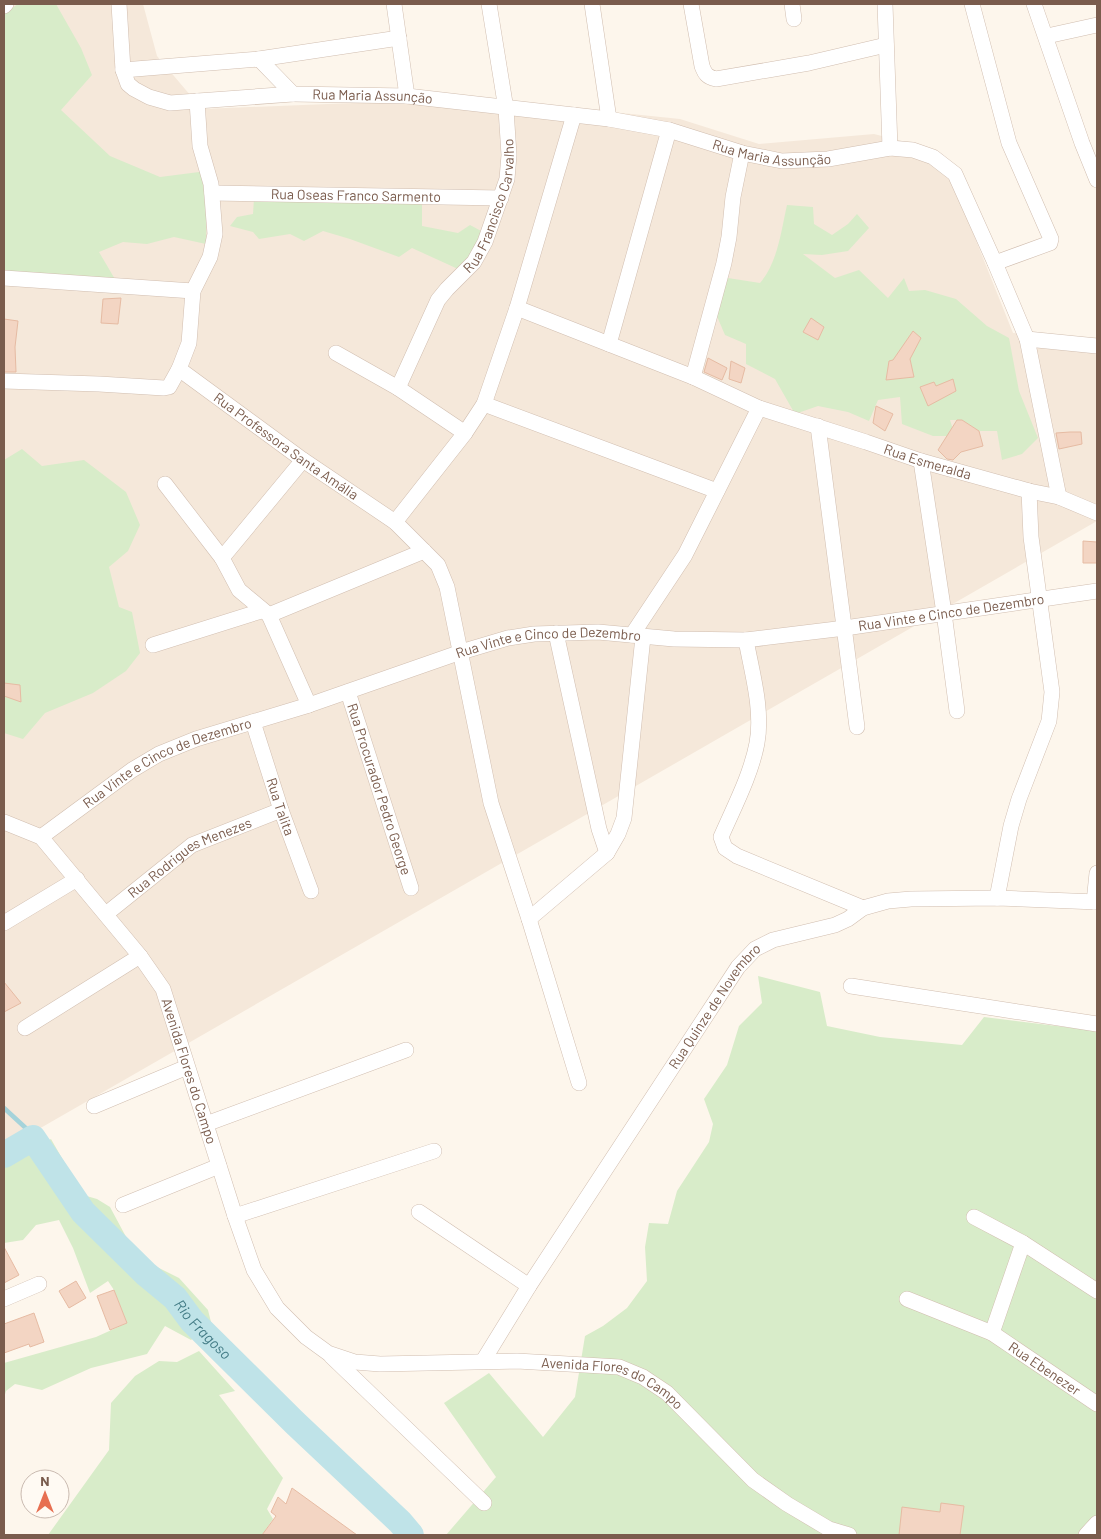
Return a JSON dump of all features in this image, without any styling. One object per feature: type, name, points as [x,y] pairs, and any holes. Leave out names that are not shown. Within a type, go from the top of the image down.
[{"type":"street","points":[[119,4],[123,70],[128,84],[149,97],[170,103],[293,94]]},
{"type":"street","points":[[394,4],[406,96]]},
{"type":"street","name":"Rua Francisco Carvalho","points":[[398,388],[438,300],[447,288],[474,262],[485,242],[507,179],[506,109],[488,4]]},
{"type":"street","points":[[592,4],[609,119]]},
{"type":"street","points":[[692,4],[702,66],[706,75],[716,79],[809,63],[886,45]]},
{"type":"street","points":[[792,4],[794,19]]},
{"type":"street","points":[[885,4],[890,148]]},
{"type":"street","points":[[972,4],[1009,143],[1051,238],[1050,243],[995,263]]},
{"type":"street","points":[[1034,4],[1082,143],[1097,180]]},
{"type":"street","points":[[1046,36],[1097,25]]},
{"type":"street","points":[[123,70],[260,59],[399,38]]},
{"type":"street","name":"Rua Maria Assunção","points":[[260,59],[293,94],[406,96],[506,109],[609,119],[669,130],[742,153],[782,161],[828,160],[890,148],[913,150],[934,157],[955,174],[1027,339],[1059,497]]},
{"type":"street","points":[[4,381],[169,387],[179,369],[189,343],[193,291],[210,256],[215,234],[212,193],[200,146],[197,101]]},
{"type":"street","points":[[395,522],[465,433],[484,404],[517,308],[574,115]]},
{"type":"street","points":[[609,344],[669,130]]},
{"type":"street","points":[[693,377],[724,263],[733,197],[742,153]]},
{"type":"street","name":"Rua Oseas Franco Sarmento","points":[[212,193],[501,198]]},
{"type":"street","points":[[4,278],[193,291]]},
{"type":"street","name":"Rua Esmeralda","points":[[517,308],[693,377],[758,408],[921,461],[1029,491],[1059,497],[1097,512]]},
{"type":"street","points":[[1027,339],[1097,346]]},
{"type":"street","points":[[336,353],[398,388],[465,433]]},
{"type":"street","name":"Rua Professora Santa Amália","points":[[179,369],[303,460],[395,522],[438,565],[447,587],[491,803],[579,1083]]},
{"type":"street","points":[[484,404],[717,490]]},
{"type":"street","points":[[529,919],[607,853],[618,834],[624,818],[638,636],[685,555],[758,408]]},
{"type":"street","points":[[818,426],[857,727]]},
{"type":"street","points":[[222,558],[303,460]]},
{"type":"street","points":[[921,461],[957,711]]},
{"type":"street","points":[[165,484],[222,558],[239,590],[265,613],[309,705]]},
{"type":"street","points":[[998,898],[1011,826],[1019,799],[1049,721],[1052,692],[1031,537],[1029,491]]},
{"type":"street","points":[[152,645],[265,613],[424,551]]},
{"type":"street","name":"Rua Vinte e Cinco de Dezembro","points":[[41,837],[132,770],[159,754],[196,739],[309,705],[461,652],[508,638],[556,633],[598,632],[674,640],[746,640],[845,628],[1097,591]]},
{"type":"street","points":[[556,633],[599,829],[607,853]]},
{"type":"street","points":[[746,640],[757,701],[757,742],[751,766],[722,837],[724,848],[737,856],[863,908]]},
{"type":"street","name":"Rua Procurador Pedro George","points":[[348,692],[411,888]]},
{"type":"street","name":"Rua Talita","points":[[253,722],[281,810],[311,891]]},
{"type":"street","name":"Rua Rodrigues Menezes","points":[[106,914],[192,845],[281,810]]},
{"type":"street","name":"Avenida Flores do Campo","points":[[4,822],[41,837],[140,956],[163,989],[254,1270],[277,1308],[306,1337],[328,1353],[484,1503]]},
{"type":"street","points":[[1096,902],[1097,873]]},
{"type":"street","points":[[4,923],[77,879]]},
{"type":"street","name":"Rua Quinze de Novembro","points":[[482,1361],[529,1286],[738,968],[755,949],[773,940],[835,925],[848,919],[863,908],[888,901],[998,898],[1096,902]]},
{"type":"street","points":[[25,1028],[140,956]]},
{"type":"street","points":[[851,986],[1097,1024]]},
{"type":"street","points":[[206,1124],[406,1050]]},
{"type":"street","points":[[94,1106],[188,1067]]},
{"type":"street","points":[[235,1216],[434,1152]]},
{"type":"street","points":[[123,1204],[219,1166]]},
{"type":"street","points":[[419,1212],[529,1286]]},
{"type":"street","points":[[974,1217],[1023,1243],[1097,1291]]},
{"type":"street","points":[[992,1333],[1023,1243]]},
{"type":"street","points":[[4,1298],[39,1284]]},
{"type":"street","name":"Rua Ebenezer","points":[[908,1299],[992,1333],[1097,1404]]},
{"type":"street","name":"Avenida Flores do Campo","points":[[328,1353],[355,1362],[380,1364],[482,1361],[551,1362],[619,1367],[643,1377],[667,1393],[753,1480],[787,1504],[829,1529],[849,1535]]},
{"type":"street","points":[[1086,1535],[1097,1522]]},
{"type":"shaded area","points":[[4,4],[143,4],[157,56],[202,109],[476,98],[680,119],[759,144],[874,134],[914,144],[951,178],[1013,333],[1097,338],[1097,521],[4,1149]]},
{"type":"green space","points":[[18,4],[56,4],[81,48],[92,75],[61,110],[110,156],[160,177],[207,171],[206,244],[174,237],[147,244],[123,242],[99,252],[119,286],[4,274],[4,19],[5,13]]},
{"type":"green space","points":[[422,196],[422,226],[458,233],[470,225],[483,232],[468,257],[458,269],[412,248],[399,257],[323,231],[304,241],[290,234],[259,239],[253,232],[230,226],[237,217],[253,214],[254,198]]},
{"type":"green space","points":[[787,205],[813,207],[814,224],[832,235],[848,224],[857,214],[869,228],[848,251],[822,255],[803,254],[835,278],[859,270],[888,298],[904,278],[909,291],[925,290],[956,299],[987,326],[1009,338],[1019,391],[1038,438],[1022,454],[1002,460],[997,431],[979,431],[962,420],[950,420],[955,436],[933,436],[902,424],[900,397],[878,400],[869,421],[848,412],[818,406],[795,414],[775,379],[746,364],[746,344],[725,335],[716,314],[728,278],[760,283],[766,275],[778,246]]},
{"type":"green space","points":[[22,449],[42,466],[84,460],[126,492],[140,525],[128,551],[109,567],[119,607],[132,612],[140,653],[126,671],[93,693],[45,713],[23,739],[4,733],[4,460]]},
{"type":"green space","points":[[758,976],[820,992],[827,1026],[880,1037],[962,1045],[984,1017],[1097,1031],[1097,1535],[446,1535],[496,1477],[444,1403],[489,1373],[543,1437],[575,1397],[585,1336],[603,1326],[627,1308],[647,1281],[645,1247],[649,1223],[668,1224],[677,1191],[709,1142],[713,1124],[704,1099],[727,1065],[739,1026],[762,1003]]},
{"type":"green space","points":[[51,1139],[83,1195],[97,1199],[110,1207],[132,1248],[149,1263],[179,1278],[208,1310],[211,1322],[191,1340],[165,1326],[147,1354],[91,1368],[42,1390],[15,1384],[6,1391],[4,1398],[4,1363],[96,1337],[127,1323],[114,1290],[108,1281],[90,1293],[73,1248],[59,1220],[36,1225],[23,1240],[4,1243],[4,1162]]},
{"type":"green space","points":[[199,1351],[235,1391],[219,1395],[283,1478],[267,1509],[273,1519],[262,1535],[48,1535],[59,1519],[70,1519],[70,1504],[109,1450],[111,1403],[135,1376],[159,1361],[177,1362]]},
{"type":"building","points":[[121,298],[118,324],[101,323],[103,299]]},
{"type":"building","points":[[811,318],[824,327],[818,340],[803,332]]},
{"type":"building","points":[[4,319],[18,321],[15,347],[16,372],[4,372]]},
{"type":"building","points":[[913,331],[921,338],[910,359],[914,377],[886,380],[889,361],[893,360]]},
{"type":"building","points":[[708,358],[727,368],[722,380],[704,372]]},
{"type":"building","points":[[731,361],[745,368],[741,383],[729,379]]},
{"type":"building","points":[[953,379],[956,391],[928,406],[920,387],[934,382],[936,386]]},
{"type":"building","points":[[876,406],[893,414],[885,431],[873,423]]},
{"type":"building","points":[[957,420],[962,420],[979,431],[983,446],[961,452],[953,460],[947,459],[938,450]]},
{"type":"building","points":[[1081,432],[1082,444],[1059,449],[1056,433]]},
{"type":"building","points":[[1083,541],[1097,542],[1097,563],[1083,563]]},
{"type":"building","points":[[4,683],[20,685],[21,702],[4,696]]},
{"type":"building","points":[[4,982],[21,1003],[4,1012]]},
{"type":"building","points":[[4,1247],[19,1275],[4,1283]]},
{"type":"building","points":[[76,1281],[86,1298],[69,1308],[59,1291]]},
{"type":"building","points":[[114,1290],[127,1323],[110,1330],[97,1296]]},
{"type":"building","points":[[34,1313],[44,1342],[30,1347],[29,1344],[4,1353],[4,1324]]},
{"type":"building","points":[[292,1488],[357,1535],[262,1535],[276,1516],[271,1512],[278,1497],[286,1504]]},
{"type":"building","points":[[941,1503],[964,1506],[960,1535],[899,1535],[902,1507],[940,1512]]},
{"type":"waterway","points":[[4,1108],[29,1131],[33,1138]]},
{"type":"waterway","name":"Rio Fragoso","points":[[4,1155],[33,1138],[83,1212],[146,1274],[175,1298],[192,1321],[295,1423],[400,1522],[411,1535]]}]
